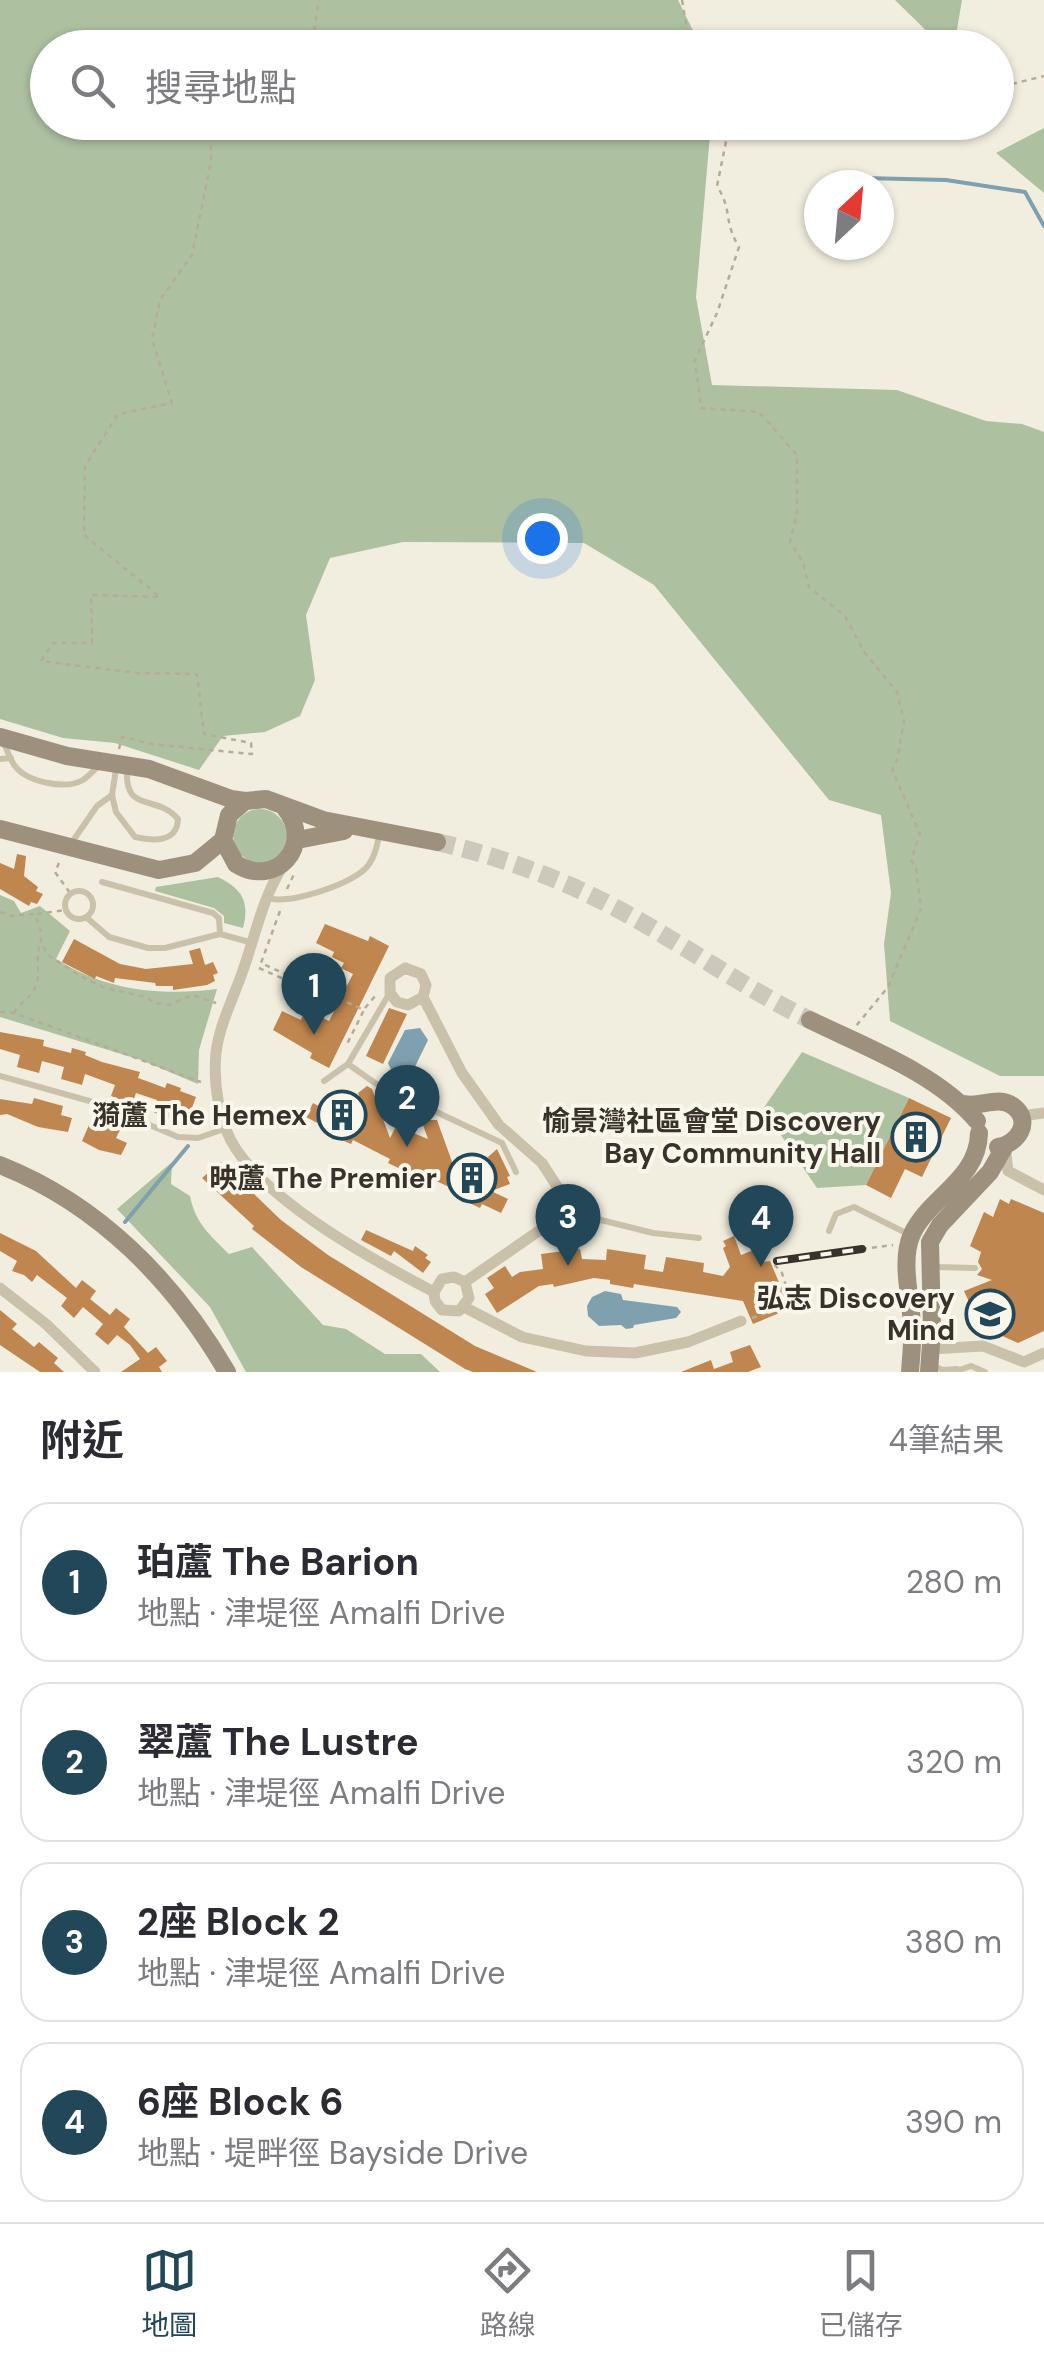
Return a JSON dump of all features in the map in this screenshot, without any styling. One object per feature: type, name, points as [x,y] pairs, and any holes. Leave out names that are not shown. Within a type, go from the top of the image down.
[{"type":"street","points":[[1,737],[160,772],[245,802]]},
{"type":"street","points":[[191,785],[204,798],[241,867],[266,898]]},
{"type":"street","points":[[195,862],[223,835],[228,815],[245,802],[266,798],[323,820],[437,842]]},
{"type":"street","points":[[285,808],[296,828],[293,861],[266,898],[216,1053],[225,1128],[256,1173],[308,1215],[434,1292]]},
{"type":"street","points":[[0,829],[159,870],[195,862],[264,872],[293,861]]},
{"type":"street","points":[[296,840],[328,832],[380,830]]},
{"type":"street","points":[[422,997],[408,1005],[397,1002],[390,993],[389,983],[394,974],[410,969],[424,980],[422,997],[462,1073],[499,1125],[542,1163],[560,1191]]},
{"type":"street","points":[[810,1020],[964,1104],[1010,1104],[1021,1116],[1016,1140],[1005,1146],[985,1178],[940,1225],[922,1237],[910,1239]]},
{"type":"street","points":[[964,1104],[990,1144],[1005,1146]]},
{"type":"street","points":[[923,1366],[910,1301],[910,1239],[975,1157],[981,1110],[990,1104]]},
{"type":"street","points":[[1021,1116],[1044,1113]]},
{"type":"street","points":[[1005,1146],[1008,1171],[1044,1190]]},
{"type":"street","points":[[0,1165],[68,1198],[126,1244],[182,1304],[227,1372]]},
{"type":"street","points":[[465,1282],[556,1219],[572,1222],[581,1215],[584,1205],[580,1195],[560,1191],[550,1204],[556,1219]]},
{"type":"street","points":[[923,1366],[930,1242],[940,1225]]},
{"type":"street","points":[[910,1301],[916,1277],[930,1270]]},
{"type":"street","points":[[448,1277],[465,1282],[470,1292],[464,1308],[454,1312],[442,1310],[434,1292],[438,1283],[448,1277]]},
{"type":"street","points":[[0,1288],[46,1324],[96,1372]]},
{"type":"street","points":[[464,1308],[522,1337],[586,1351],[635,1354],[688,1342],[741,1321]]},
{"type":"street","points":[[923,1366],[984,1346],[1024,1362],[1044,1352]]},
{"type":"lane","points":[[1,737],[16,768],[27,776],[69,784],[115,765]]},
{"type":"lane","points":[[0,758],[11,758]]},
{"type":"lane","points":[[115,765],[132,796],[171,810],[178,819],[173,835],[162,840],[135,838],[116,812],[112,795],[115,765]]},
{"type":"lane","points":[[70,846],[97,806],[112,795]]},
{"type":"lane","points":[[266,898],[283,901],[360,873],[373,857],[380,830]]},
{"type":"lane","points":[[102,882],[212,913],[219,918],[220,934]]},
{"type":"lane","points":[[83,891],[91,896],[94,906],[86,917],[76,919],[65,910],[64,900],[70,893],[83,891]]},
{"type":"lane","points":[[86,917],[109,937],[148,948],[165,948],[220,934],[253,944]]},
{"type":"lane","points":[[324,1081],[348,1064],[390,993]]},
{"type":"lane","points":[[348,1064],[375,1083],[502,1142],[516,1172]]},
{"type":"lane","points":[[0,1076],[100,1104],[178,1136],[208,1137],[225,1128]]},
{"type":"lane","points":[[829,1231],[836,1214],[854,1208],[910,1239]]},
{"type":"lane","points":[[581,1215],[653,1234],[700,1238]]},
{"type":"lane","points":[[930,1270],[946,1266],[975,1268]]},
{"type":"lane","points":[[923,1366],[955,1371],[971,1366],[985,1372]]},
{"type":"path","points":[[315,30],[318,0]]},
{"type":"path","points":[[682,0],[687,30]]},
{"type":"path","points":[[1014,84],[1044,76]]},
{"type":"path","points":[[115,765],[122,737],[152,744],[252,754],[251,744],[204,734],[197,674],[136,673],[42,661],[54,644],[92,643],[91,595],[160,597],[84,535],[85,466],[118,414],[172,403],[152,340],[160,300],[192,255],[211,162],[210,140]]},
{"type":"path","points":[[726,140],[717,186],[729,205],[727,228],[739,247],[695,360],[701,408],[759,412],[797,455],[796,512],[790,542],[803,562],[809,587],[846,616],[864,652],[897,692],[904,721],[892,768],[920,834],[911,860],[916,868],[922,909],[888,988],[848,1038]]},
{"type":"path","points":[[293,861],[261,963],[364,1010],[343,1053],[348,1064]]},
{"type":"path","points":[[58,863],[55,872],[70,893]]},
{"type":"path","points":[[0,912],[12,916],[65,910]]},
{"type":"path","points":[[14,1013],[38,979],[35,964],[42,931],[35,914]]},
{"type":"path","points":[[41,942],[60,966],[105,988],[168,1005],[192,995],[217,1004]]},
{"type":"path","points":[[259,968],[286,980],[288,974]]},
{"type":"path","points":[[0,1012],[14,1013],[133,1054],[218,1089]]},
{"type":"path","points":[[862,1249],[910,1239]]},
{"type":"path","points":[[741,1321],[791,1302],[782,1273],[772,1262],[777,1262]]},
{"type":"green space","points":[[0,0],[678,0],[693,30],[30,30],[30,140],[710,140],[696,297],[712,385],[897,390],[986,421],[1022,424],[1044,432],[1044,1076],[1000,1076],[890,1021],[884,944],[891,893],[881,815],[829,800],[654,585],[584,543],[403,542],[330,558],[306,615],[315,680],[300,716],[265,732],[223,736],[199,770],[115,743],[63,738],[0,719]]},
{"type":"green space","points":[[895,0],[962,0],[957,30],[926,30]]},
{"type":"green space","points":[[1044,128],[1044,193],[996,153]]},
{"type":"green space","points":[[260,809],[279,817],[287,836],[279,855],[260,863],[241,855],[233,836],[241,817]]},
{"type":"green space","points":[[218,877],[242,897],[243,928],[224,923],[224,916],[214,908],[155,891],[156,887]]},
{"type":"green space","points":[[0,895],[14,901],[21,913],[40,906],[70,931],[56,959],[75,970],[134,989],[217,989],[199,1050],[198,1084],[141,1060],[0,1017]]},
{"type":"green space","points":[[802,1052],[909,1098],[866,1185],[817,1188],[763,1109]]},
{"type":"green space","points":[[172,1162],[171,1184],[190,1196],[200,1221],[229,1254],[252,1247],[323,1325],[346,1329],[385,1354],[421,1354],[440,1372],[246,1372],[210,1307],[117,1209]]},
{"type":"water","points":[[420,1028],[428,1040],[411,1075],[394,1076],[388,1063],[405,1030]]},
{"type":"water","points":[[605,1291],[621,1294],[623,1300],[677,1307],[681,1312],[676,1318],[633,1328],[599,1326],[588,1316],[587,1306],[592,1297]]},
{"type":"building","points":[[17,854],[26,856],[24,876],[43,894],[37,904],[31,902],[29,906],[0,889],[0,863],[14,869]]},
{"type":"building","points":[[325,924],[368,941],[370,936],[389,946],[329,1068],[273,1030],[282,1011],[301,1020],[303,1015],[315,1021],[318,1016],[329,1021],[353,974],[341,968],[344,963],[332,957],[334,952],[316,943]]},
{"type":"building","points":[[74,939],[120,964],[146,969],[193,964],[189,951],[200,948],[205,965],[213,962],[218,973],[213,975],[215,981],[207,985],[173,990],[173,986],[155,983],[115,978],[114,983],[96,976],[95,979],[62,962]]},
{"type":"building","points":[[389,1008],[407,1014],[383,1064],[366,1056]]},
{"type":"building","points":[[0,1032],[44,1040],[43,1046],[71,1053],[72,1048],[86,1052],[85,1055],[102,1062],[140,1072],[138,1078],[165,1088],[167,1083],[181,1088],[180,1091],[196,1097],[190,1113],[178,1108],[174,1120],[153,1112],[157,1100],[136,1093],[132,1104],[111,1096],[115,1085],[85,1074],[82,1085],[61,1079],[64,1067],[42,1061],[39,1073],[17,1067],[20,1055],[0,1049]]},
{"type":"building","points":[[367,1086],[372,1089],[390,1138],[396,1126],[428,1139],[423,1125],[426,1120],[437,1120],[455,1170],[461,1157],[493,1171],[488,1157],[497,1149],[510,1176],[510,1184],[491,1191],[508,1199],[501,1213],[482,1204],[480,1208],[453,1195],[455,1190],[388,1163],[390,1159],[353,1140],[351,1144],[323,1132],[325,1127],[306,1117],[313,1103],[324,1109],[331,1094],[363,1106],[358,1093]]},
{"type":"building","points":[[34,1098],[63,1106],[61,1115],[72,1118],[68,1132],[0,1115],[0,1099],[32,1104]]},
{"type":"building","name":"愉景灣社區會堂 Discovery Bay Community Hall","points":[[909,1098],[951,1118],[922,1177],[905,1169],[891,1198],[866,1185]]},
{"type":"building","points":[[92,1118],[120,1130],[116,1138],[127,1143],[121,1155],[82,1141]]},
{"type":"building","points":[[221,1162],[281,1220],[328,1255],[475,1346],[537,1372],[465,1369],[301,1267],[252,1229],[254,1226],[202,1178]]},
{"type":"building","points":[[1000,1199],[1009,1204],[1011,1199],[1044,1213],[1044,1331],[1018,1343],[980,1326],[964,1291],[992,1280],[977,1275],[982,1269],[978,1262],[981,1252],[970,1246],[984,1212],[993,1217]]},
{"type":"building","points":[[366,1230],[413,1251],[415,1246],[431,1262],[423,1273],[394,1251],[391,1256],[361,1240]]},
{"type":"building","points":[[0,1233],[36,1251],[76,1288],[82,1280],[96,1291],[90,1299],[110,1315],[116,1308],[130,1319],[124,1327],[148,1353],[156,1347],[167,1361],[159,1367],[162,1372],[121,1372],[140,1359],[130,1345],[117,1335],[108,1345],[95,1334],[103,1324],[83,1307],[74,1318],[61,1306],[67,1298],[37,1275],[32,1282],[12,1271],[17,1261],[0,1251]]},
{"type":"building","points":[[734,1236],[741,1255],[756,1249],[761,1262],[770,1261],[781,1287],[787,1285],[796,1306],[753,1324],[743,1301],[634,1284],[633,1288],[594,1278],[554,1287],[539,1286],[497,1313],[485,1294],[494,1288],[487,1278],[505,1266],[512,1277],[543,1269],[541,1254],[580,1249],[582,1259],[606,1260],[607,1249],[646,1255],[644,1269],[663,1272],[666,1257],[704,1263],[703,1272],[723,1276],[730,1267],[723,1241]]},
{"type":"building","points":[[0,1310],[17,1324],[12,1329],[34,1347],[39,1342],[58,1358],[54,1363],[64,1372],[40,1372],[0,1345]]},
{"type":"building","points":[[750,1345],[761,1367],[748,1372],[681,1372],[711,1360],[714,1369],[733,1362],[730,1352]]},
{"type":"waterway","points":[[894,179],[946,180],[1025,192],[1044,226]]},
{"type":"waterway","points":[[125,1222],[188,1146]]},
{"type":"tunnel","points":[[437,842],[525,868],[589,895],[810,1020]]},
{"type":"railway","points":[[777,1261],[862,1249]]},
{"type":"place","name":"珀蘆 The Barion","points":[[314,1035]]},
{"type":"place","name":"漪蘆 The Hemex","points":[[342,1115]]},
{"type":"place","name":"愉景灣社區會堂 Discovery Bay Community Hall","points":[[916,1137]]},
{"type":"place","name":"翠蘆 The Lustre","points":[[407,1147]]},
{"type":"place","name":"映蘆 The Premier","points":[[472,1178]]},
{"type":"place","name":"2座 Block 2","points":[[568,1266]]},
{"type":"place","name":"6座 Block 6","points":[[761,1267]]},
{"type":"place","name":"弘志 Discovery Mind","points":[[990,1314]]}]
